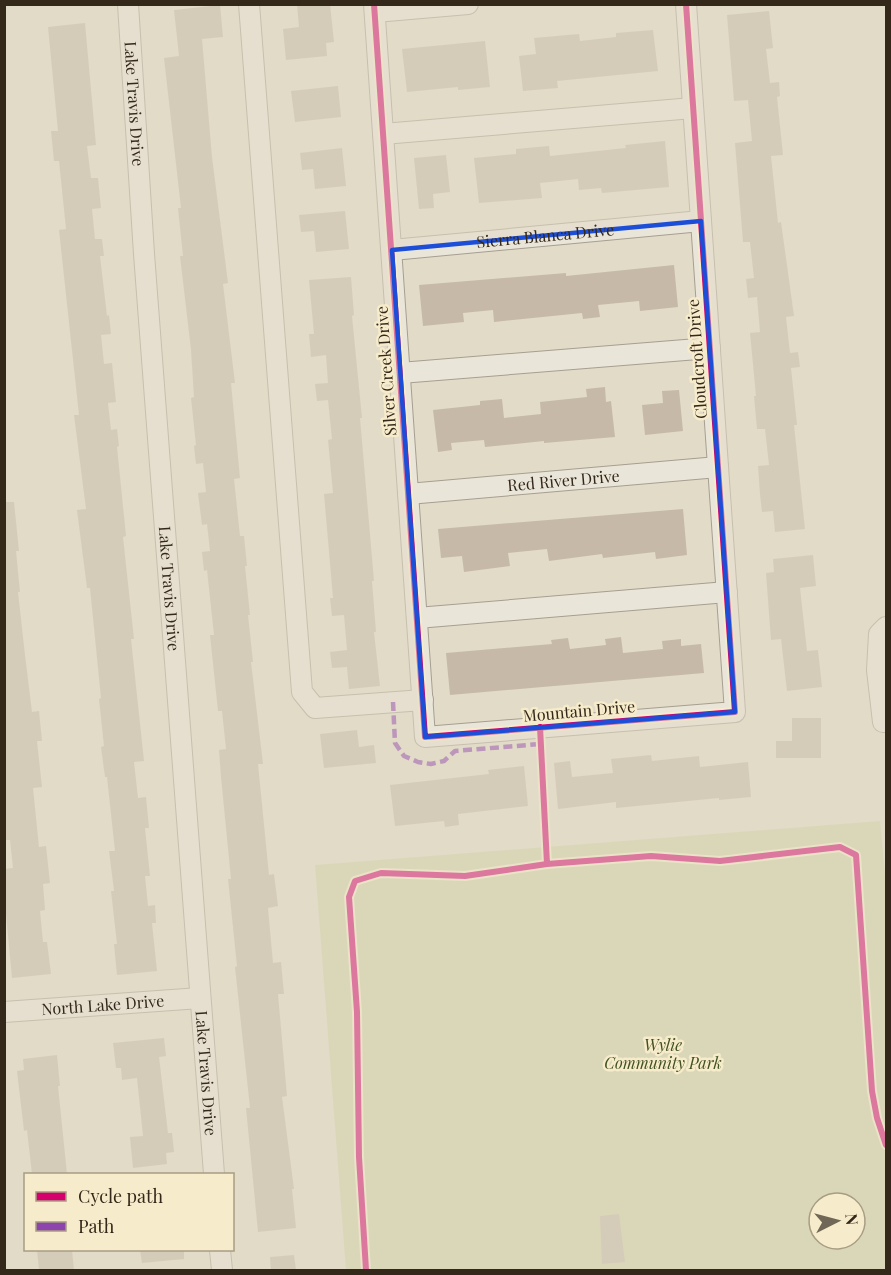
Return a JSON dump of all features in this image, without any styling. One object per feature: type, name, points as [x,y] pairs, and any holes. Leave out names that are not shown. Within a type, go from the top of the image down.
[{"type":"street","name":"Lake Travis Drive","points":[[128,4],[144,254],[214,1173]]},
{"type":"street","points":[[249,4],[302,692],[315,708],[423,700]]},
{"type":"street","points":[[375,8],[468,4]]},
{"type":"street","name":"Cloudcroft Drive","points":[[686,4],[735,712]]},
{"type":"street","name":"Silver Creek Drive","points":[[375,8],[425,737]]},
{"type":"street","points":[[383,134],[693,108]]},
{"type":"street","name":"Sierra Blanca Drive","points":[[392,250],[701,221]]},
{"type":"street","points":[[400,373],[710,348]]},
{"type":"street","name":"Red River Drive","points":[[408,494],[718,466]]},
{"type":"street","points":[[417,618],[727,592]]},
{"type":"street","points":[[886,627],[879,634],[877,670],[883,722],[886,722]]},
{"type":"street","name":"Mountain Drive","points":[[425,737],[735,712]]},
{"type":"street","name":"North Lake Drive","points":[[4,1012],[200,998]]},
{"type":"street","points":[[220,1251],[222,1270]]},
{"type":"highlighted area","points":[[701,221],[735,712],[425,737],[392,250]]},
{"type":"green space","name":"Wylie Community Park","points":[[880,821],[886,885],[886,1270],[346,1270],[315,865]]},
{"type":"building","points":[[297,4],[330,4],[334,42],[326,43],[327,56],[286,60],[283,29],[299,27]]},
{"type":"building","points":[[220,5],[223,37],[202,39],[212,157],[228,283],[223,284],[235,383],[231,383],[240,478],[234,479],[240,536],[244,536],[247,566],[245,566],[250,615],[248,615],[253,662],[251,662],[263,764],[258,764],[269,875],[274,874],[278,906],[268,908],[273,963],[281,962],[284,994],[278,994],[287,1096],[282,1097],[294,1189],[292,1189],[296,1228],[258,1232],[246,1108],[250,1108],[235,967],[237,966],[228,879],[231,879],[219,750],[226,749],[222,711],[218,711],[210,635],[214,635],[207,570],[204,571],[202,552],[210,551],[207,524],[202,525],[198,493],[206,492],[203,463],[196,464],[194,446],[196,445],[191,398],[194,397],[191,350],[180,256],[183,256],[178,208],[181,208],[164,58],[179,56],[174,10]]},
{"type":"building","points":[[769,11],[773,48],[766,49],[770,83],[779,82],[780,96],[777,97],[783,155],[771,156],[778,223],[781,222],[794,316],[786,317],[790,353],[798,352],[800,367],[791,368],[797,425],[794,425],[805,529],[775,532],[773,511],[762,512],[760,494],[758,466],[769,465],[765,429],[757,429],[750,333],[760,332],[757,297],[748,298],[746,279],[754,278],[750,242],[743,242],[735,143],[752,141],[748,100],[734,101],[727,15]]},
{"type":"building","points":[[85,23],[96,145],[87,146],[91,178],[98,178],[101,208],[92,209],[95,239],[102,239],[104,256],[100,256],[111,334],[101,335],[104,364],[112,363],[116,402],[108,403],[111,430],[117,429],[119,446],[117,447],[126,536],[123,537],[134,639],[131,639],[144,761],[134,762],[138,798],[146,797],[149,828],[145,828],[150,876],[145,876],[148,906],[155,905],[156,923],[152,923],[157,971],[117,975],[114,944],[117,944],[111,891],[114,891],[109,851],[115,851],[107,777],[105,777],[101,747],[104,746],[99,699],[101,698],[90,588],[87,588],[77,510],[86,509],[74,415],[79,415],[59,230],[66,229],[59,161],[54,161],[51,131],[58,131],[48,27]]},
{"type":"building","points":[[653,30],[658,71],[557,81],[558,88],[523,91],[519,56],[536,54],[534,38],[579,34],[580,41],[616,37],[616,33]]},
{"type":"building","points":[[485,41],[490,87],[458,90],[458,87],[407,92],[402,49]]},
{"type":"building","points":[[338,86],[341,117],[295,122],[291,91]]},
{"type":"building","points":[[665,141],[669,187],[602,193],[601,188],[579,190],[578,179],[540,183],[542,198],[479,203],[474,158],[516,154],[516,149],[549,146],[550,156],[626,148],[625,145]]},
{"type":"building","points":[[342,148],[346,186],[315,189],[313,169],[302,170],[300,153]]},
{"type":"building","points":[[446,155],[450,192],[433,194],[434,208],[419,209],[414,158]]},
{"type":"building","points":[[345,211],[349,249],[316,252],[314,231],[301,232],[299,215]]},
{"type":"building","points":[[674,265],[678,307],[640,311],[639,301],[598,305],[600,317],[583,319],[582,313],[494,322],[493,310],[463,313],[464,322],[423,326],[419,285],[566,273],[566,276]]},
{"type":"building","points":[[351,277],[354,315],[352,316],[374,581],[372,581],[376,632],[374,632],[380,686],[349,689],[347,667],[332,668],[330,652],[347,650],[344,615],[332,616],[330,598],[333,598],[324,494],[333,493],[328,440],[332,439],[328,400],[317,401],[315,384],[328,383],[326,355],[311,357],[309,334],[314,334],[309,280]]},
{"type":"building","points":[[605,387],[606,402],[611,401],[615,437],[485,447],[484,440],[451,443],[452,450],[438,452],[433,410],[480,405],[480,401],[502,399],[504,418],[541,414],[540,402],[587,397],[586,389]]},
{"type":"building","points":[[679,390],[683,431],[645,435],[642,405],[663,403],[662,391]]},
{"type":"building","points":[[4,502],[14,502],[19,551],[16,551],[20,592],[18,592],[25,655],[32,712],[39,711],[42,741],[37,741],[42,787],[33,788],[39,847],[46,846],[50,883],[43,884],[45,910],[40,911],[43,942],[47,942],[51,974],[12,978],[4,893],[4,869],[13,868],[10,840],[4,840]]},
{"type":"building","points":[[683,509],[687,555],[656,559],[655,552],[603,558],[602,554],[549,561],[547,549],[508,553],[510,566],[464,572],[462,556],[441,558],[438,529]]},
{"type":"building","points":[[813,555],[816,586],[800,588],[807,651],[818,650],[822,687],[787,691],[781,639],[771,640],[766,573],[774,572],[773,559]]},
{"type":"building","points":[[621,637],[623,653],[663,649],[662,641],[681,639],[681,646],[701,644],[704,673],[450,695],[446,653],[552,644],[551,640],[568,638],[570,649],[606,645],[605,639]]},
{"type":"building","points":[[792,718],[821,718],[821,758],[776,758],[776,741],[792,741]]},
{"type":"building","points":[[357,730],[359,747],[374,745],[376,763],[324,768],[320,734]]},
{"type":"building","points":[[651,755],[652,761],[699,756],[700,767],[748,762],[751,797],[616,808],[616,802],[558,809],[554,763],[570,761],[572,777],[613,773],[611,759]]},
{"type":"building","points":[[524,766],[528,806],[458,814],[459,825],[445,827],[444,821],[395,826],[390,785],[489,774],[488,770]]},
{"type":"building","points":[[164,1038],[166,1056],[159,1057],[168,1133],[172,1133],[174,1152],[166,1153],[167,1164],[133,1168],[130,1137],[143,1136],[137,1078],[122,1080],[121,1068],[116,1068],[113,1043]]},
{"type":"building","points":[[57,1055],[67,1173],[32,1173],[17,1071],[24,1070],[23,1059]]},
{"type":"building","points":[[619,1214],[625,1262],[602,1264],[600,1216]]},
{"type":"building","points":[[37,1251],[72,1251],[74,1270],[39,1270]]},
{"type":"building","points":[[140,1251],[184,1251],[184,1259],[142,1263]]},
{"type":"building","points":[[294,1255],[296,1270],[271,1270],[270,1257]]},
{"type":"marked path","points":[[393,702],[395,743],[404,756],[418,762],[431,764],[444,761],[455,751],[540,744]]},
{"type":"cycle path","points":[[374,4],[425,737],[735,712],[686,4]]},
{"type":"cycle path","points":[[540,727],[547,864]]},
{"type":"cycle path","points":[[366,1270],[359,1157],[357,1012],[349,897],[355,881],[381,873],[465,876],[547,864],[651,856],[720,861],[840,847],[856,855],[872,1091],[877,1118],[886,1145]]}]
